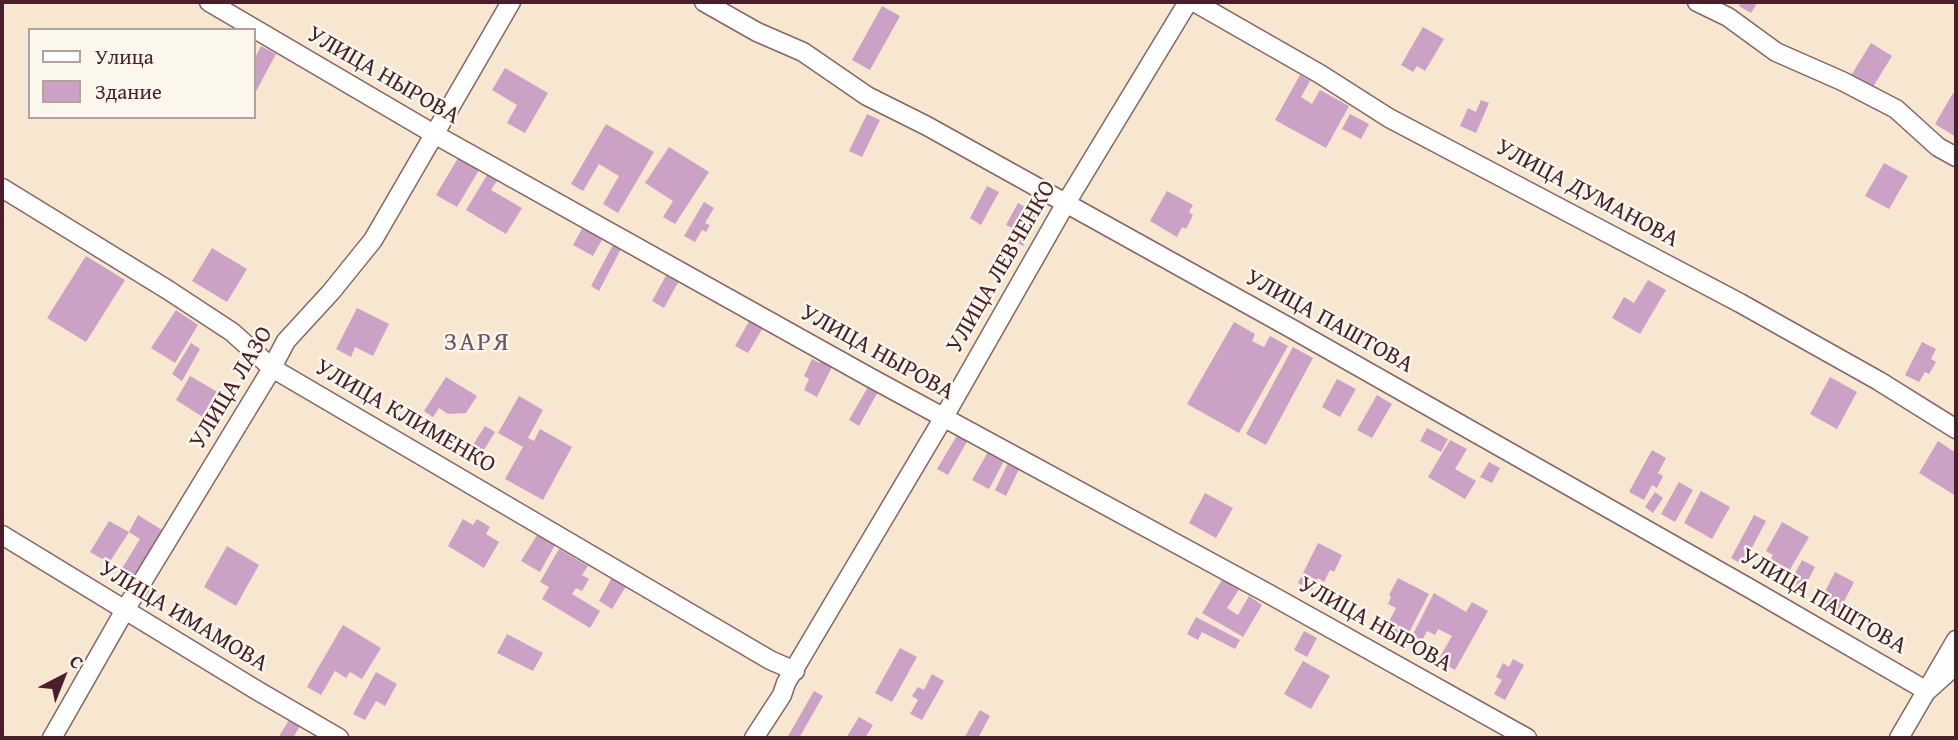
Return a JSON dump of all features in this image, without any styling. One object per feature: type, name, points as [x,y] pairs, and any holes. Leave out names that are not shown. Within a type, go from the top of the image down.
[{"type":"street","name":"УЛИЦА НЫРОВА","points":[[209,2],[253,28]]},
{"type":"street","name":"УЛИЦА ЛАЗО","points":[[52,738],[125,610],[286,341],[331,292],[373,240],[511,2]]},
{"type":"street","name":"УЛИЦА ПАШТОВА","points":[[704,2],[757,33],[803,52],[867,96],[927,126],[1330,350],[1927,691]]},
{"type":"street","name":"УЛИЦА ЛЕВЧЕНКО","points":[[754,738],[782,695],[786,683],[944,417],[1066,203],[1188,2]]},
{"type":"street","name":"УЛИЦА ДУМАНОВА","points":[[1194,2],[1320,74],[1389,118],[1740,303],[1880,381],[1956,429]]},
{"type":"street","points":[[1697,2],[1728,17],[1776,52],[1842,80],[1896,110],[1938,146],[1956,157]]},
{"type":"street","name":"УЛИЦА НЫРОВА","points":[[256,30],[434,134],[1527,738]]},
{"type":"street","name":"УЛИЦА КЛИМЕНКО","points":[[2,188],[232,332],[272,368],[770,660],[794,671]]},
{"type":"street","name":"УЛИЦА ИМАМОВА","points":[[2,535],[340,738]]},
{"type":"street","points":[[1899,738],[1956,640]]},
{"type":"street","points":[[1927,691],[1956,665]]},
{"type":"building","points":[[1742,2],[1758,2],[1751,13],[1739,6]]},
{"type":"building","points":[[882,6],[900,16],[870,70],[852,60]]},
{"type":"building","points":[[1423,27],[1444,39],[1425,71],[1417,66],[1413,72],[1401,65]]},
{"type":"building","points":[[1871,43],[1892,56],[1871,90],[1850,77]]},
{"type":"building","points":[[261,46],[276,54],[256,91],[256,56]]},
{"type":"building","points":[[505,68],[548,93],[525,133],[507,123],[517,105],[492,90]]},
{"type":"building","points":[[1300,75],[1310,81],[1301,97],[1312,104],[1320,90],[1349,106],[1326,148],[1275,120]]},
{"type":"building","points":[[1953,93],[1956,95],[1956,137],[1935,124]]},
{"type":"building","points":[[1481,100],[1489,103],[1476,133],[1460,126],[1468,108],[1476,112]]},
{"type":"building","points":[[867,114],[880,120],[862,157],[849,151]]},
{"type":"building","points":[[1350,114],[1369,124],[1361,139],[1342,129]]},
{"type":"building","points":[[606,124],[654,152],[618,213],[603,204],[619,176],[599,164],[583,191],[571,184]]},
{"type":"building","points":[[669,147],[709,172],[675,224],[663,217],[673,201],[645,183]]},
{"type":"building","points":[[461,153],[482,165],[457,207],[436,195]]},
{"type":"building","points":[[1884,163],[1908,176],[1889,209],[1865,196]]},
{"type":"building","points":[[490,170],[500,176],[491,190],[522,208],[506,234],[466,210]]},
{"type":"building","points":[[987,186],[999,192],[981,225],[970,218]]},
{"type":"building","points":[[1167,191],[1193,205],[1189,212],[1193,215],[1186,229],[1182,227],[1177,237],[1150,221]]},
{"type":"building","points":[[704,202],[714,208],[705,223],[710,225],[706,232],[702,230],[695,242],[684,236]]},
{"type":"building","points":[[1018,203],[1040,215],[1023,246],[1007,237],[1012,228],[1006,225]]},
{"type":"building","points":[[584,225],[604,236],[593,256],[573,245]]},
{"type":"building","points":[[614,243],[622,247],[599,291],[591,286]]},
{"type":"building","points":[[212,248],[247,269],[227,302],[192,281]]},
{"type":"building","points":[[86,256],[125,280],[86,342],[47,318]]},
{"type":"building","points":[[668,272],[680,279],[664,308],[652,301]]},
{"type":"building","points":[[1648,280],[1666,290],[1640,334],[1612,318],[1624,297],[1634,303]]},
{"type":"building","points":[[357,308],[389,324],[373,356],[355,347],[351,357],[336,349]]},
{"type":"building","points":[[176,310],[198,325],[175,363],[151,348]]},
{"type":"building","points":[[751,318],[764,326],[748,353],[735,346]]},
{"type":"building","points":[[1234,322],[1255,334],[1252,341],[1264,347],[1270,336],[1288,346],[1239,433],[1187,404]]},
{"type":"building","points":[[1922,342],[1936,349],[1931,359],[1936,362],[1929,374],[1925,372],[1919,382],[1905,375]]},
{"type":"building","points":[[191,343],[200,349],[182,381],[172,374]]},
{"type":"building","points":[[1293,347],[1313,358],[1266,445],[1246,434]]},
{"type":"building","points":[[812,359],[833,365],[817,397],[804,390],[809,379],[804,376]]},
{"type":"building","points":[[190,376],[221,394],[206,419],[176,400]]},
{"type":"building","points":[[446,377],[477,396],[466,413],[448,414],[439,408],[433,417],[424,411]]},
{"type":"building","points":[[1830,377],[1857,392],[1837,429],[1810,414]]},
{"type":"building","points":[[1337,379],[1356,389],[1340,417],[1322,407]]},
{"type":"building","points":[[869,385],[879,390],[859,426],[849,420]]},
{"type":"building","points":[[1377,395],[1392,404],[1372,438],[1357,430]]},
{"type":"building","points":[[519,396],[543,410],[528,438],[534,441],[540,429],[572,447],[543,500],[505,479],[523,447],[498,433]]},
{"type":"building","points":[[485,426],[495,432],[477,461],[467,454]]},
{"type":"building","points":[[1427,428],[1448,439],[1441,452],[1420,441]]},
{"type":"building","points":[[959,432],[969,438],[948,475],[937,469]]},
{"type":"building","points":[[1450,440],[1467,449],[1455,469],[1476,481],[1465,499],[1428,477]]},
{"type":"building","points":[[1938,441],[1956,453],[1956,496],[1919,473]]},
{"type":"building","points":[[989,450],[1005,459],[989,489],[972,480]]},
{"type":"building","points":[[1652,450],[1666,458],[1658,473],[1663,476],[1657,488],[1652,485],[1644,500],[1629,492]]},
{"type":"building","points":[[1009,461],[1020,467],[1006,496],[995,490]]},
{"type":"building","points":[[1489,462],[1500,468],[1492,483],[1480,477]]},
{"type":"building","points":[[1679,482],[1693,490],[1675,522],[1661,514]]},
{"type":"building","points":[[1701,491],[1730,507],[1712,539],[1684,523]]},
{"type":"building","points":[[1655,492],[1663,498],[1653,513],[1645,507]]},
{"type":"building","points":[[1205,493],[1233,508],[1216,538],[1189,523]]},
{"type":"building","points":[[138,515],[162,530],[134,577],[121,570],[140,539],[129,532]]},
{"type":"building","points":[[1754,515],[1766,521],[1743,565],[1731,558]]},
{"type":"building","points":[[463,519],[473,525],[477,519],[490,527],[486,534],[499,542],[484,568],[448,546]]},
{"type":"building","points":[[109,521],[129,532],[109,563],[90,552]]},
{"type":"building","points":[[1782,522],[1809,537],[1784,580],[1765,569],[1773,555],[1766,551]]},
{"type":"building","points":[[537,535],[555,545],[540,572],[521,561]]},
{"type":"building","points":[[1318,543],[1342,555],[1334,572],[1330,570],[1324,582],[1318,578],[1312,590],[1298,583]]},
{"type":"building","points":[[227,546],[259,565],[236,606],[204,587]]},
{"type":"building","points":[[559,549],[588,566],[582,575],[589,579],[582,591],[576,588],[572,594],[600,611],[590,628],[542,599],[549,587],[540,582]]},
{"type":"building","points":[[1802,560],[1815,567],[1801,594],[1788,587]]},
{"type":"building","points":[[1835,572],[1854,582],[1837,615],[1818,605]]},
{"type":"building","points":[[614,574],[628,583],[612,609],[599,601]]},
{"type":"building","points":[[1223,578],[1240,588],[1227,608],[1238,615],[1249,596],[1262,605],[1243,637],[1202,613]]},
{"type":"building","points":[[1398,578],[1429,594],[1405,640],[1385,629],[1396,608],[1388,604],[1391,597],[1389,595]]},
{"type":"building","points":[[1434,593],[1466,612],[1472,602],[1488,611],[1455,670],[1438,660],[1452,636],[1438,629],[1435,635],[1427,631],[1422,641],[1412,636]]},
{"type":"building","points":[[1196,617],[1240,640],[1235,649],[1202,632],[1198,640],[1187,634]]},
{"type":"building","points":[[343,625],[381,648],[362,679],[350,672],[346,678],[335,671],[321,695],[307,687]]},
{"type":"building","points":[[1304,631],[1317,638],[1307,657],[1294,650]]},
{"type":"building","points":[[507,634],[543,653],[533,671],[497,653]]},
{"type":"building","points":[[900,648],[917,657],[892,702],[875,693]]},
{"type":"building","points":[[1513,659],[1524,665],[1505,700],[1494,694],[1502,680],[1496,677],[1503,663],[1509,667]]},
{"type":"building","points":[[1303,661],[1330,676],[1311,709],[1284,694]]},
{"type":"building","points":[[376,672],[397,684],[385,706],[376,701],[365,720],[353,714]]},
{"type":"building","points":[[932,674],[944,681],[922,720],[910,714],[918,700],[912,696],[918,687],[924,690]]},
{"type":"building","points":[[814,691],[823,696],[799,738],[787,738]]},
{"type":"building","points":[[980,710],[990,716],[978,738],[964,738]]},
{"type":"building","points":[[859,717],[873,725],[865,738],[846,738]]},
{"type":"building","points":[[289,720],[300,726],[293,738],[278,738]]},
{"type":"district","name":"ЗАРЯ","points":[[477,343]]}]
